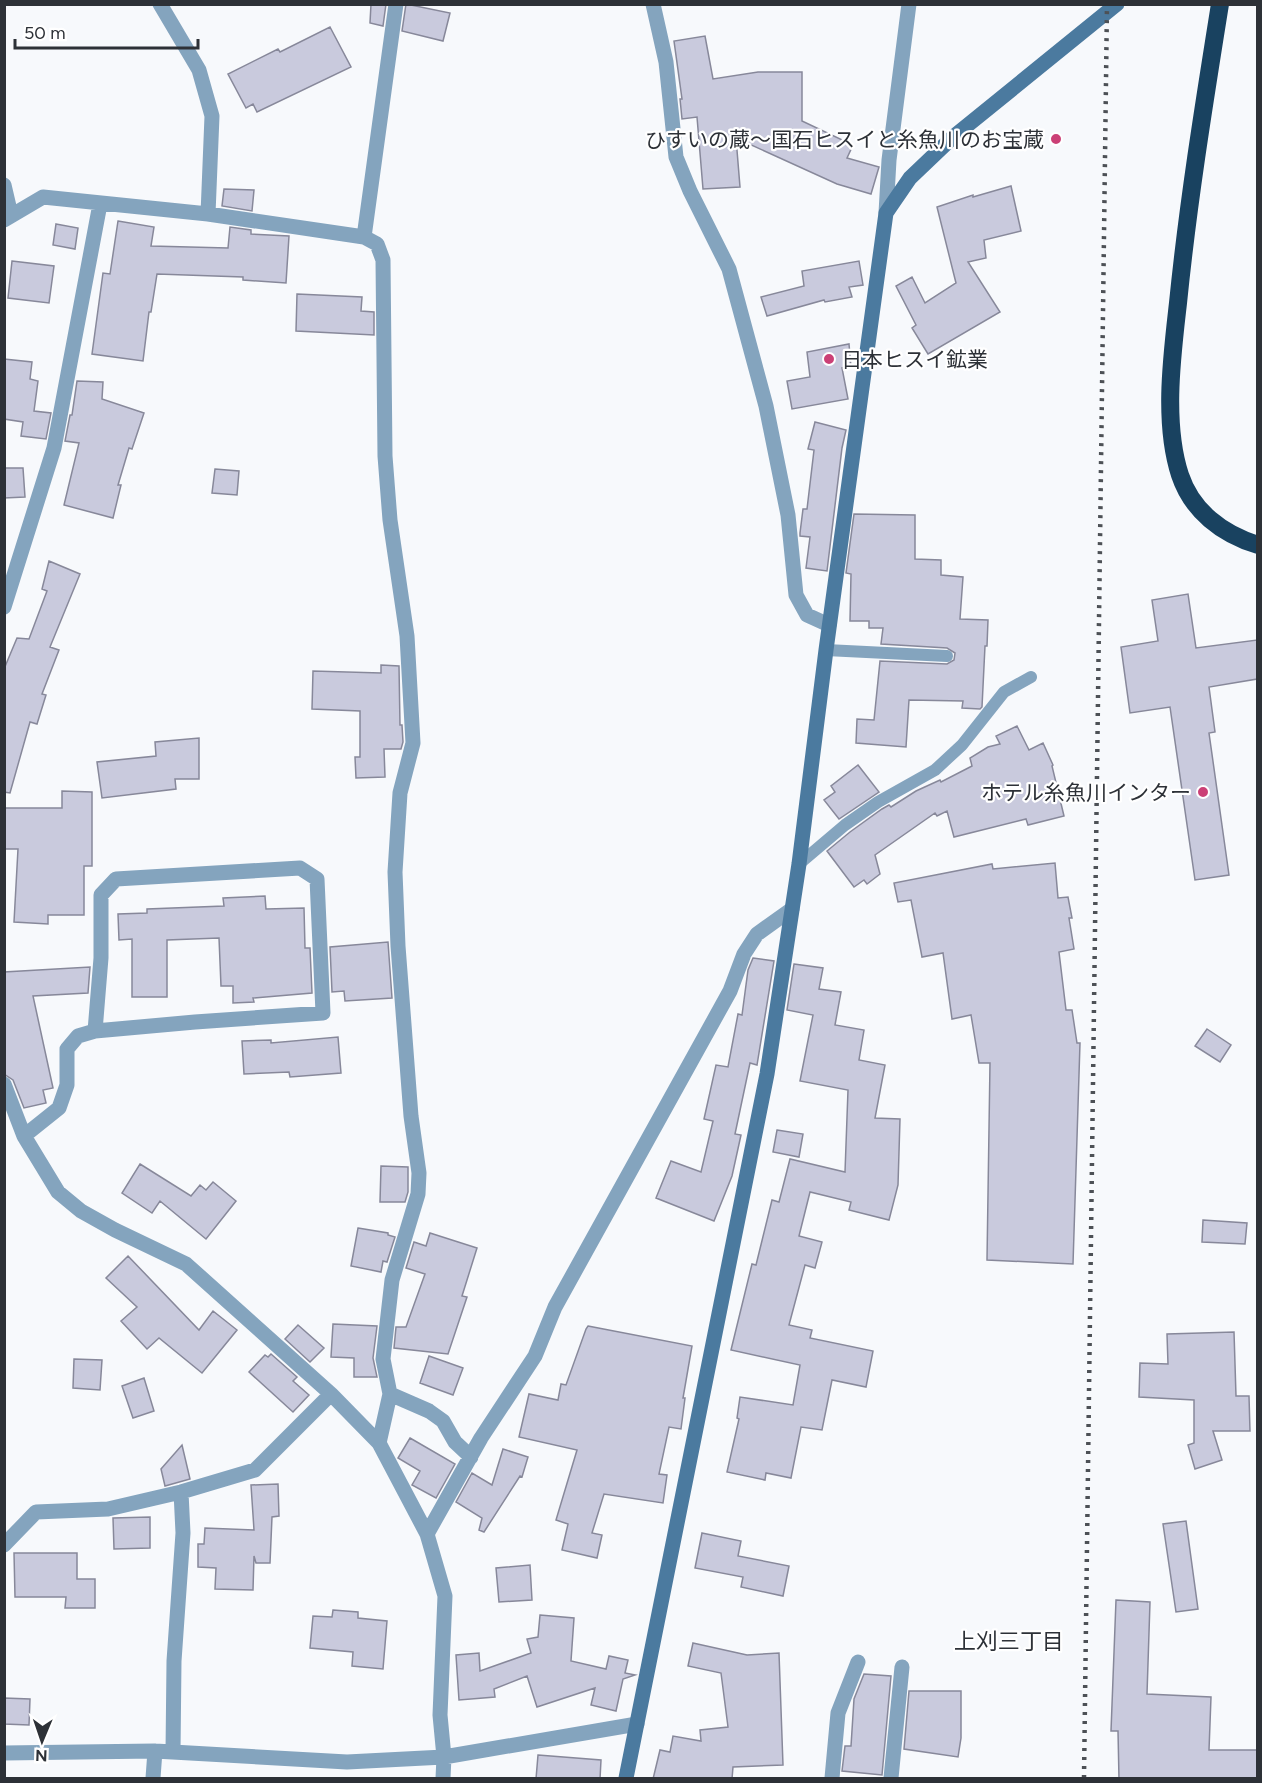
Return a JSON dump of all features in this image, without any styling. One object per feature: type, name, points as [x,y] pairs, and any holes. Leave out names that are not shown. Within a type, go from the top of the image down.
[{"type":"highway","points":[[1220,4],[1183,247],[1173,342],[1171,423],[1174,452],[1180,476],[1189,496],[1203,515],[1221,529],[1257,545]]},
{"type":"street","points":[[160,4],[199,69],[212,116],[208,214]]},
{"type":"street","points":[[364,237],[396,4]]},
{"type":"street","points":[[654,4],[666,62],[676,157],[690,191],[729,268],[766,406],[788,515],[796,595],[807,615],[829,625]]},
{"type":"street","points":[[626,1779],[767,1074],[799,864],[829,625],[886,213],[889,160],[909,4]]},
{"type":"street","points":[[886,213],[910,178],[953,137],[1117,4]]},
{"type":"street","points":[[4,185],[8,218],[43,197],[208,214],[364,237],[377,244],[383,260],[385,456],[390,520],[407,636],[413,743],[400,793],[395,872],[398,946],[411,1116],[419,1173],[418,1194],[392,1280],[383,1359],[390,1394],[379,1443]]},
{"type":"street","points":[[4,607],[54,448],[100,204]]},
{"type":"street","points":[[24,1136],[59,1108],[68,1084],[67,1049],[78,1036],[95,1031],[323,1013],[317,879],[300,868],[116,879],[101,895],[101,958],[95,1031]]},
{"type":"street","points":[[428,1534],[471,1457],[535,1356],[555,1307],[730,991],[744,954],[758,934],[792,909]]},
{"type":"street","points":[[4,1084],[24,1136],[58,1192],[81,1211],[186,1264],[331,1394],[379,1443],[428,1534],[445,1596],[440,1715],[444,1757],[443,1779]]},
{"type":"street","points":[[4,1545],[36,1512],[108,1509],[181,1492],[255,1470],[331,1394]]},
{"type":"street","points":[[390,1394],[429,1411],[442,1421],[455,1442],[471,1457]]},
{"type":"street","points":[[174,1752],[174,1661],[183,1533],[181,1492]]},
{"type":"street","points":[[832,1779],[838,1713],[858,1662]]},
{"type":"street","points":[[891,1779],[902,1668]]},
{"type":"street","points":[[4,1754],[155,1751],[347,1762],[444,1757],[637,1724]]},
{"type":"street","points":[[153,1779],[155,1751]]},
{"type":"lane","points":[[826,650],[947,656]]},
{"type":"lane","points":[[799,864],[845,825],[878,802],[935,770],[962,745],[1004,692],[1031,677]]},
{"type":"building","points":[[371,4],[386,4],[383,26],[370,23]]},
{"type":"building","points":[[406,4],[450,13],[443,41],[402,31]]},
{"type":"building","points":[[330,27],[351,67],[257,112],[253,104],[246,108],[228,74]]},
{"type":"building","points":[[705,36],[713,79],[758,72],[802,72],[802,121],[853,145],[847,158],[879,167],[871,194],[837,184],[736,138],[740,187],[703,189],[697,117],[682,119],[680,99],[682,99],[674,41]]},
{"type":"building","points":[[1011,186],[1021,231],[984,240],[986,258],[968,262],[1000,312],[928,354],[912,328],[916,325],[896,286],[912,277],[925,303],[956,283],[937,207]]},
{"type":"building","points":[[224,189],[254,190],[252,211],[222,206]]},
{"type":"building","points":[[118,221],[154,227],[151,246],[228,248],[230,227],[251,230],[251,234],[289,236],[286,283],[243,280],[243,277],[157,274],[151,312],[149,312],[143,361],[92,354],[103,273],[110,274]]},
{"type":"building","points":[[56,224],[78,228],[75,249],[53,245]]},
{"type":"building","points":[[12,261],[54,266],[49,303],[8,298]]},
{"type":"building","points":[[859,261],[863,285],[849,287],[852,297],[825,302],[824,300],[767,316],[761,297],[804,286],[802,271]]},
{"type":"building","points":[[297,294],[362,297],[361,311],[374,312],[374,335],[296,331]]},
{"type":"building","points":[[849,344],[851,367],[842,368],[848,399],[792,409],[787,381],[810,377],[807,352]]},
{"type":"building","points":[[4,359],[32,362],[30,379],[38,381],[34,411],[51,413],[46,439],[21,436],[23,422],[4,419]]},
{"type":"building","points":[[77,381],[103,382],[102,399],[144,413],[132,449],[129,448],[118,485],[121,485],[113,518],[64,505],[79,443],[65,441]]},
{"type":"building","points":[[815,422],[846,430],[827,571],[806,568],[810,537],[800,536],[803,509],[807,509],[814,450],[808,449]]},
{"type":"building","points":[[4,468],[23,468],[25,497],[4,498]]},
{"type":"building","points":[[215,469],[239,471],[237,495],[212,493]]},
{"type":"building","points":[[854,514],[915,515],[915,559],[941,560],[941,575],[963,577],[960,619],[988,620],[982,707],[980,709],[962,708],[963,701],[909,700],[906,747],[856,743],[857,719],[874,720],[880,661],[947,664],[954,660],[955,653],[947,648],[881,644],[883,628],[869,628],[869,621],[850,621],[851,574],[846,573]]},
{"type":"building","points":[[49,561],[80,574],[50,647],[59,650],[42,694],[46,695],[37,724],[30,722],[10,793],[4,792],[4,669],[17,638],[29,639],[47,591],[42,589]]},
{"type":"building","points":[[1188,594],[1196,648],[1257,640],[1257,679],[1209,687],[1215,732],[1209,733],[1229,875],[1195,880],[1170,707],[1130,713],[1121,647],[1158,641],[1152,600]]},
{"type":"building","points":[[381,665],[399,666],[400,725],[402,725],[403,742],[401,749],[384,749],[385,777],[356,778],[355,757],[360,757],[360,711],[312,709],[313,671],[381,673]]},
{"type":"building","points":[[1017,726],[1029,750],[1043,743],[1053,765],[1064,816],[1028,825],[1026,819],[954,837],[947,811],[937,816],[935,813],[875,855],[880,874],[867,884],[864,880],[854,887],[827,851],[882,809],[889,805],[891,807],[916,791],[940,780],[941,782],[972,766],[970,758],[988,747],[1000,744],[996,736]]},
{"type":"building","points":[[199,738],[199,779],[175,779],[176,789],[102,798],[97,762],[156,756],[155,742]]},
{"type":"building","points":[[858,765],[879,792],[839,819],[824,800],[835,792],[831,786]]},
{"type":"building","points":[[62,791],[92,792],[92,866],[84,866],[84,915],[48,915],[48,924],[14,922],[18,849],[4,849],[4,808],[62,808]]},
{"type":"building","points":[[1055,863],[1058,898],[1068,897],[1072,918],[1069,918],[1074,949],[1059,952],[1066,1010],[1072,1010],[1077,1043],[1080,1043],[1073,1264],[987,1260],[990,1063],[979,1063],[971,1015],[952,1019],[943,953],[922,957],[911,900],[898,902],[894,883],[992,864],[993,869]]},
{"type":"building","points":[[265,896],[266,909],[304,908],[305,948],[310,948],[312,993],[253,998],[254,1002],[233,1003],[233,986],[221,986],[219,938],[167,940],[167,997],[132,997],[132,939],[119,940],[118,914],[147,913],[147,909],[224,906],[223,898]]},
{"type":"building","points":[[388,942],[392,998],[345,1001],[344,991],[332,992],[330,947]]},
{"type":"building","points":[[753,958],[774,961],[757,1065],[750,1063],[735,1134],[741,1135],[732,1176],[714,1221],[656,1198],[671,1161],[701,1172],[713,1121],[704,1119],[716,1065],[728,1067],[738,1014],[742,1015],[748,970]]},
{"type":"building","points":[[794,964],[823,968],[819,989],[841,992],[835,1025],[864,1030],[859,1060],[885,1065],[875,1118],[900,1119],[898,1185],[889,1220],[849,1210],[851,1202],[810,1192],[799,1236],[822,1242],[815,1268],[805,1265],[789,1325],[812,1330],[810,1338],[873,1351],[866,1387],[832,1380],[822,1430],[801,1427],[791,1478],[766,1473],[765,1480],[727,1472],[739,1419],[737,1418],[740,1397],[793,1405],[800,1365],[731,1350],[752,1264],[756,1265],[772,1200],[779,1202],[790,1159],[845,1172],[848,1090],[800,1081],[813,1015],[787,1010]]},
{"type":"building","points":[[90,967],[88,993],[33,996],[53,1088],[43,1090],[46,1103],[24,1108],[13,1080],[4,1074],[4,972]]},
{"type":"building","points":[[1207,1029],[1231,1045],[1220,1062],[1195,1046]]},
{"type":"building","points":[[338,1037],[341,1073],[290,1077],[289,1072],[244,1074],[242,1041],[271,1040],[271,1043]]},
{"type":"building","points":[[777,1130],[803,1134],[799,1157],[773,1152]]},
{"type":"building","points":[[140,1164],[191,1196],[200,1185],[206,1190],[213,1182],[236,1201],[206,1239],[160,1201],[152,1213],[122,1193]]},
{"type":"building","points":[[381,1166],[408,1167],[408,1192],[405,1202],[380,1202]]},
{"type":"building","points":[[1203,1220],[1247,1223],[1245,1244],[1202,1242]]},
{"type":"building","points":[[358,1228],[388,1233],[395,1237],[387,1262],[383,1261],[381,1272],[351,1266]]},
{"type":"building","points":[[430,1233],[477,1248],[462,1296],[467,1297],[448,1354],[394,1348],[396,1327],[406,1327],[425,1274],[406,1268],[414,1242],[426,1246]]},
{"type":"building","points":[[128,1256],[199,1330],[213,1311],[237,1330],[202,1373],[159,1338],[147,1349],[121,1321],[137,1307],[106,1278]]},
{"type":"building","points":[[333,1324],[377,1326],[373,1358],[377,1377],[354,1377],[354,1358],[331,1357]]},
{"type":"building","points":[[298,1325],[324,1348],[310,1362],[285,1339]]},
{"type":"building","points":[[588,1326],[692,1346],[683,1398],[685,1398],[681,1429],[669,1427],[659,1474],[667,1475],[663,1503],[604,1494],[592,1533],[602,1535],[597,1558],[562,1550],[568,1524],[556,1520],[577,1450],[519,1437],[529,1394],[558,1400],[561,1384],[566,1385]]},
{"type":"building","points":[[1234,1332],[1236,1396],[1249,1396],[1250,1431],[1213,1431],[1222,1460],[1195,1469],[1188,1445],[1194,1443],[1194,1400],[1139,1397],[1140,1363],[1168,1364],[1167,1334]]},
{"type":"building","points":[[271,1354],[297,1377],[293,1381],[309,1395],[293,1412],[249,1372],[265,1355],[268,1357]]},
{"type":"building","points":[[429,1356],[463,1368],[453,1395],[420,1383]]},
{"type":"building","points":[[74,1359],[102,1360],[100,1390],[73,1388]]},
{"type":"building","points":[[144,1378],[154,1411],[133,1418],[122,1386]]},
{"type":"building","points":[[410,1438],[455,1464],[436,1498],[412,1485],[420,1471],[398,1458]]},
{"type":"building","points":[[182,1445],[190,1479],[165,1486],[161,1469]]},
{"type":"building","points":[[503,1449],[528,1457],[522,1477],[520,1476],[484,1532],[479,1530],[482,1518],[456,1502],[472,1473],[492,1485]]},
{"type":"building","points":[[278,1484],[279,1516],[272,1517],[270,1563],[256,1563],[254,1556],[253,1590],[215,1589],[216,1568],[198,1567],[198,1544],[204,1544],[205,1528],[254,1530],[251,1485]]},
{"type":"building","points":[[150,1517],[150,1548],[114,1549],[113,1518]]},
{"type":"building","points":[[1186,1521],[1198,1609],[1176,1612],[1163,1524]]},
{"type":"building","points":[[702,1533],[741,1541],[738,1556],[789,1566],[783,1596],[741,1587],[743,1577],[695,1568]]},
{"type":"building","points":[[14,1553],[77,1553],[77,1579],[95,1579],[95,1608],[65,1608],[66,1597],[15,1597]]},
{"type":"building","points":[[530,1565],[532,1600],[499,1602],[496,1568]]},
{"type":"building","points":[[1116,1600],[1150,1602],[1147,1694],[1211,1697],[1209,1750],[1257,1750],[1257,1779],[1119,1779],[1118,1731],[1111,1731]]},
{"type":"building","points":[[333,1610],[358,1612],[358,1618],[387,1621],[383,1669],[352,1666],[353,1652],[310,1648],[313,1616],[332,1617]]},
{"type":"building","points":[[540,1615],[574,1618],[571,1661],[606,1669],[609,1656],[628,1660],[625,1673],[635,1675],[623,1679],[616,1711],[591,1705],[595,1688],[537,1707],[527,1676],[494,1689],[495,1697],[459,1700],[456,1655],[479,1653],[480,1671],[531,1653],[527,1639],[538,1637]]},
{"type":"building","points":[[693,1643],[747,1655],[779,1653],[783,1765],[733,1767],[732,1779],[653,1779],[660,1750],[670,1752],[673,1736],[701,1741],[700,1730],[728,1727],[721,1673],[688,1666]]},
{"type":"building","points":[[864,1674],[891,1676],[882,1775],[842,1771],[845,1746],[851,1746],[854,1699]]},
{"type":"building","points":[[909,1691],[961,1691],[961,1738],[958,1757],[904,1749]]},
{"type":"building","points":[[4,1698],[30,1699],[29,1725],[4,1724]]},
{"type":"building","points":[[538,1755],[601,1760],[600,1779],[536,1779]]},
{"type":"railway","points":[[1084,1778],[1107,4]]},
{"type":"place","name":"ひすいの蔵～国石ヒスイと糸魚川のお宝蔵","points":[[1056,139]]},
{"type":"place","name":"日本ヒスイ鉱業","points":[[829,359]]},
{"type":"place","name":"ホテル糸魚川インター","points":[[1203,792]]},
{"type":"district","name":"上刈三丁目","points":[[1009,1641]]}]
